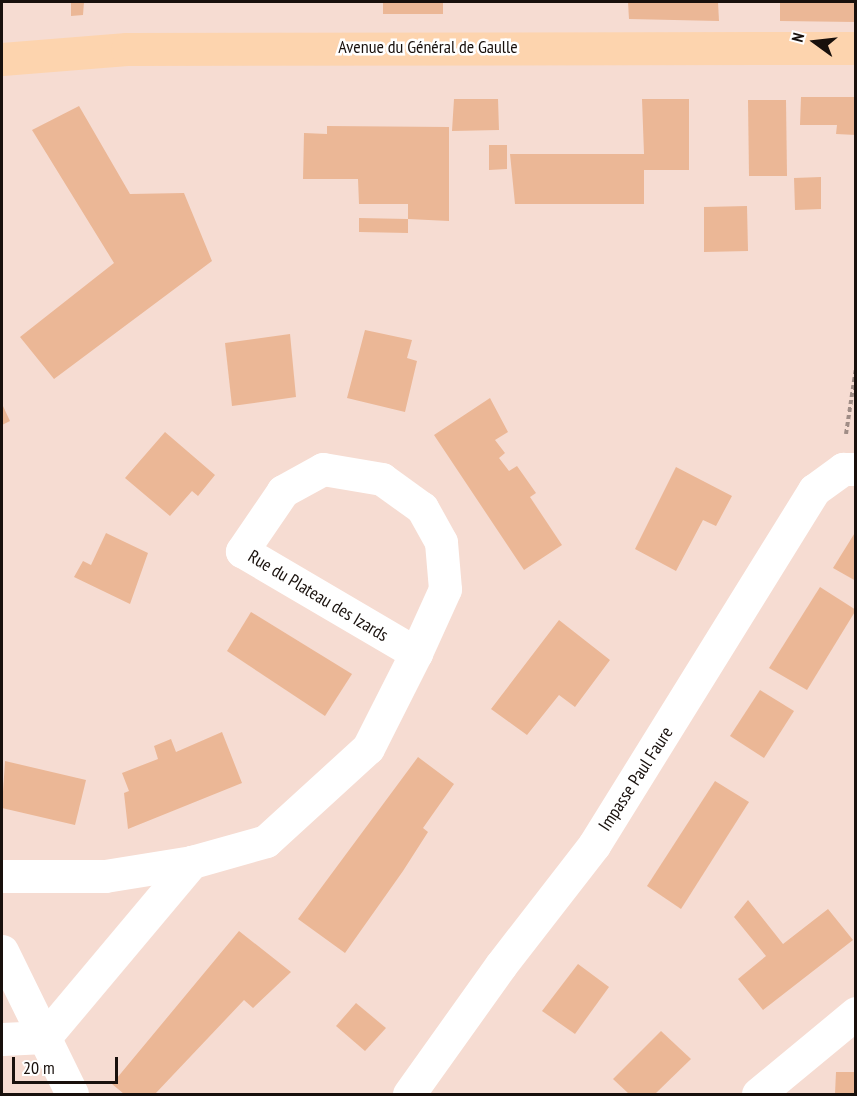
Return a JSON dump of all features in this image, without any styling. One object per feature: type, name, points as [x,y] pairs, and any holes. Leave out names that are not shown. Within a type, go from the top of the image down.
[{"type":"main road","name":"Avenue du Général de Gaulle","points":[[2,59],[127,49],[855,48]]},
{"type":"street","name":"Rue du Plateau des Izards","points":[[2,876],[105,876],[192,862],[266,841],[368,748],[416,653],[445,589],[441,542],[422,508],[382,479],[323,469],[283,491],[242,551],[416,653]]},
{"type":"street","name":"Impasse Paul Faure","points":[[409,1095],[501,965],[594,844],[814,490],[849,469]]},
{"type":"street","points":[[2,1039],[45,1037],[192,862]]},
{"type":"street","points":[[2,951],[72,1095]]},
{"type":"street","points":[[758,1095],[855,1014]]},
{"type":"path","points":[[849,469],[855,368]]},
{"type":"building","points":[[71,2],[84,2],[83,15],[71,16]]},
{"type":"building","points":[[383,2],[443,2],[443,14],[383,14]]},
{"type":"building","points":[[628,2],[718,2],[719,21],[629,19]]},
{"type":"building","points":[[780,2],[856,2],[856,22],[780,21]]},
{"type":"building","points":[[801,97],[856,97],[856,135],[836,134],[837,125],[800,125]]},
{"type":"building","points":[[454,99],[498,99],[499,130],[452,131]]},
{"type":"building","points":[[642,99],[689,99],[689,170],[644,170],[644,204],[515,204],[510,154],[644,154]]},
{"type":"building","points":[[748,100],[786,100],[787,176],[749,176]]},
{"type":"building","points":[[79,106],[130,194],[184,193],[212,261],[54,379],[20,337],[114,263],[32,130]]},
{"type":"building","points":[[327,126],[449,127],[449,221],[408,219],[408,204],[359,204],[358,179],[303,179],[304,133],[327,134]]},
{"type":"building","points":[[489,145],[507,145],[507,169],[489,170]]},
{"type":"building","points":[[821,177],[821,209],[795,210],[794,178]]},
{"type":"building","points":[[747,206],[748,251],[704,252],[704,207]]},
{"type":"building","points":[[359,218],[408,219],[408,233],[359,232]]},
{"type":"building","points":[[365,330],[412,340],[407,358],[417,361],[405,412],[347,398]]},
{"type":"building","points":[[290,334],[296,397],[232,406],[225,343]]},
{"type":"building","points":[[490,398],[508,432],[495,440],[505,453],[499,458],[509,471],[517,466],[536,493],[530,497],[562,545],[524,570],[434,435]]},
{"type":"building","points":[[2,404],[10,421],[2,425]]},
{"type":"building","points":[[165,432],[215,475],[198,496],[192,491],[170,516],[125,478]]},
{"type":"building","points":[[676,467],[732,496],[716,526],[703,520],[676,571],[635,549]]},
{"type":"building","points":[[856,531],[856,581],[833,568]]},
{"type":"building","points":[[106,533],[148,553],[130,604],[74,577],[83,561],[91,565]]},
{"type":"building","points":[[820,587],[856,610],[807,690],[769,668]]},
{"type":"building","points":[[251,612],[352,674],[325,716],[227,651]]},
{"type":"building","points":[[559,620],[610,660],[575,707],[559,695],[527,735],[491,709]]},
{"type":"building","points":[[760,690],[794,711],[764,758],[730,736]]},
{"type":"building","points":[[222,732],[242,783],[128,829],[124,793],[129,791],[122,773],[158,759],[154,746],[171,739],[176,752]]},
{"type":"building","points":[[418,757],[454,784],[423,828],[428,832],[403,871],[345,953],[298,919]]},
{"type":"building","points":[[5,761],[86,780],[75,825],[2,808]]},
{"type":"building","points":[[715,781],[749,802],[681,909],[647,886]]},
{"type":"building","points":[[748,900],[783,944],[828,909],[853,940],[763,1010],[738,979],[766,956],[734,917]]},
{"type":"building","points":[[239,931],[291,972],[253,1008],[244,1000],[155,1094],[124,1094],[112,1084]]},
{"type":"building","points":[[578,964],[609,987],[575,1034],[542,1011]]},
{"type":"building","points":[[356,1003],[386,1028],[365,1051],[336,1026]]},
{"type":"building","points":[[661,1031],[691,1059],[655,1094],[629,1094],[613,1079]]},
{"type":"building","points":[[836,1072],[856,1072],[856,1094],[835,1094]]}]
